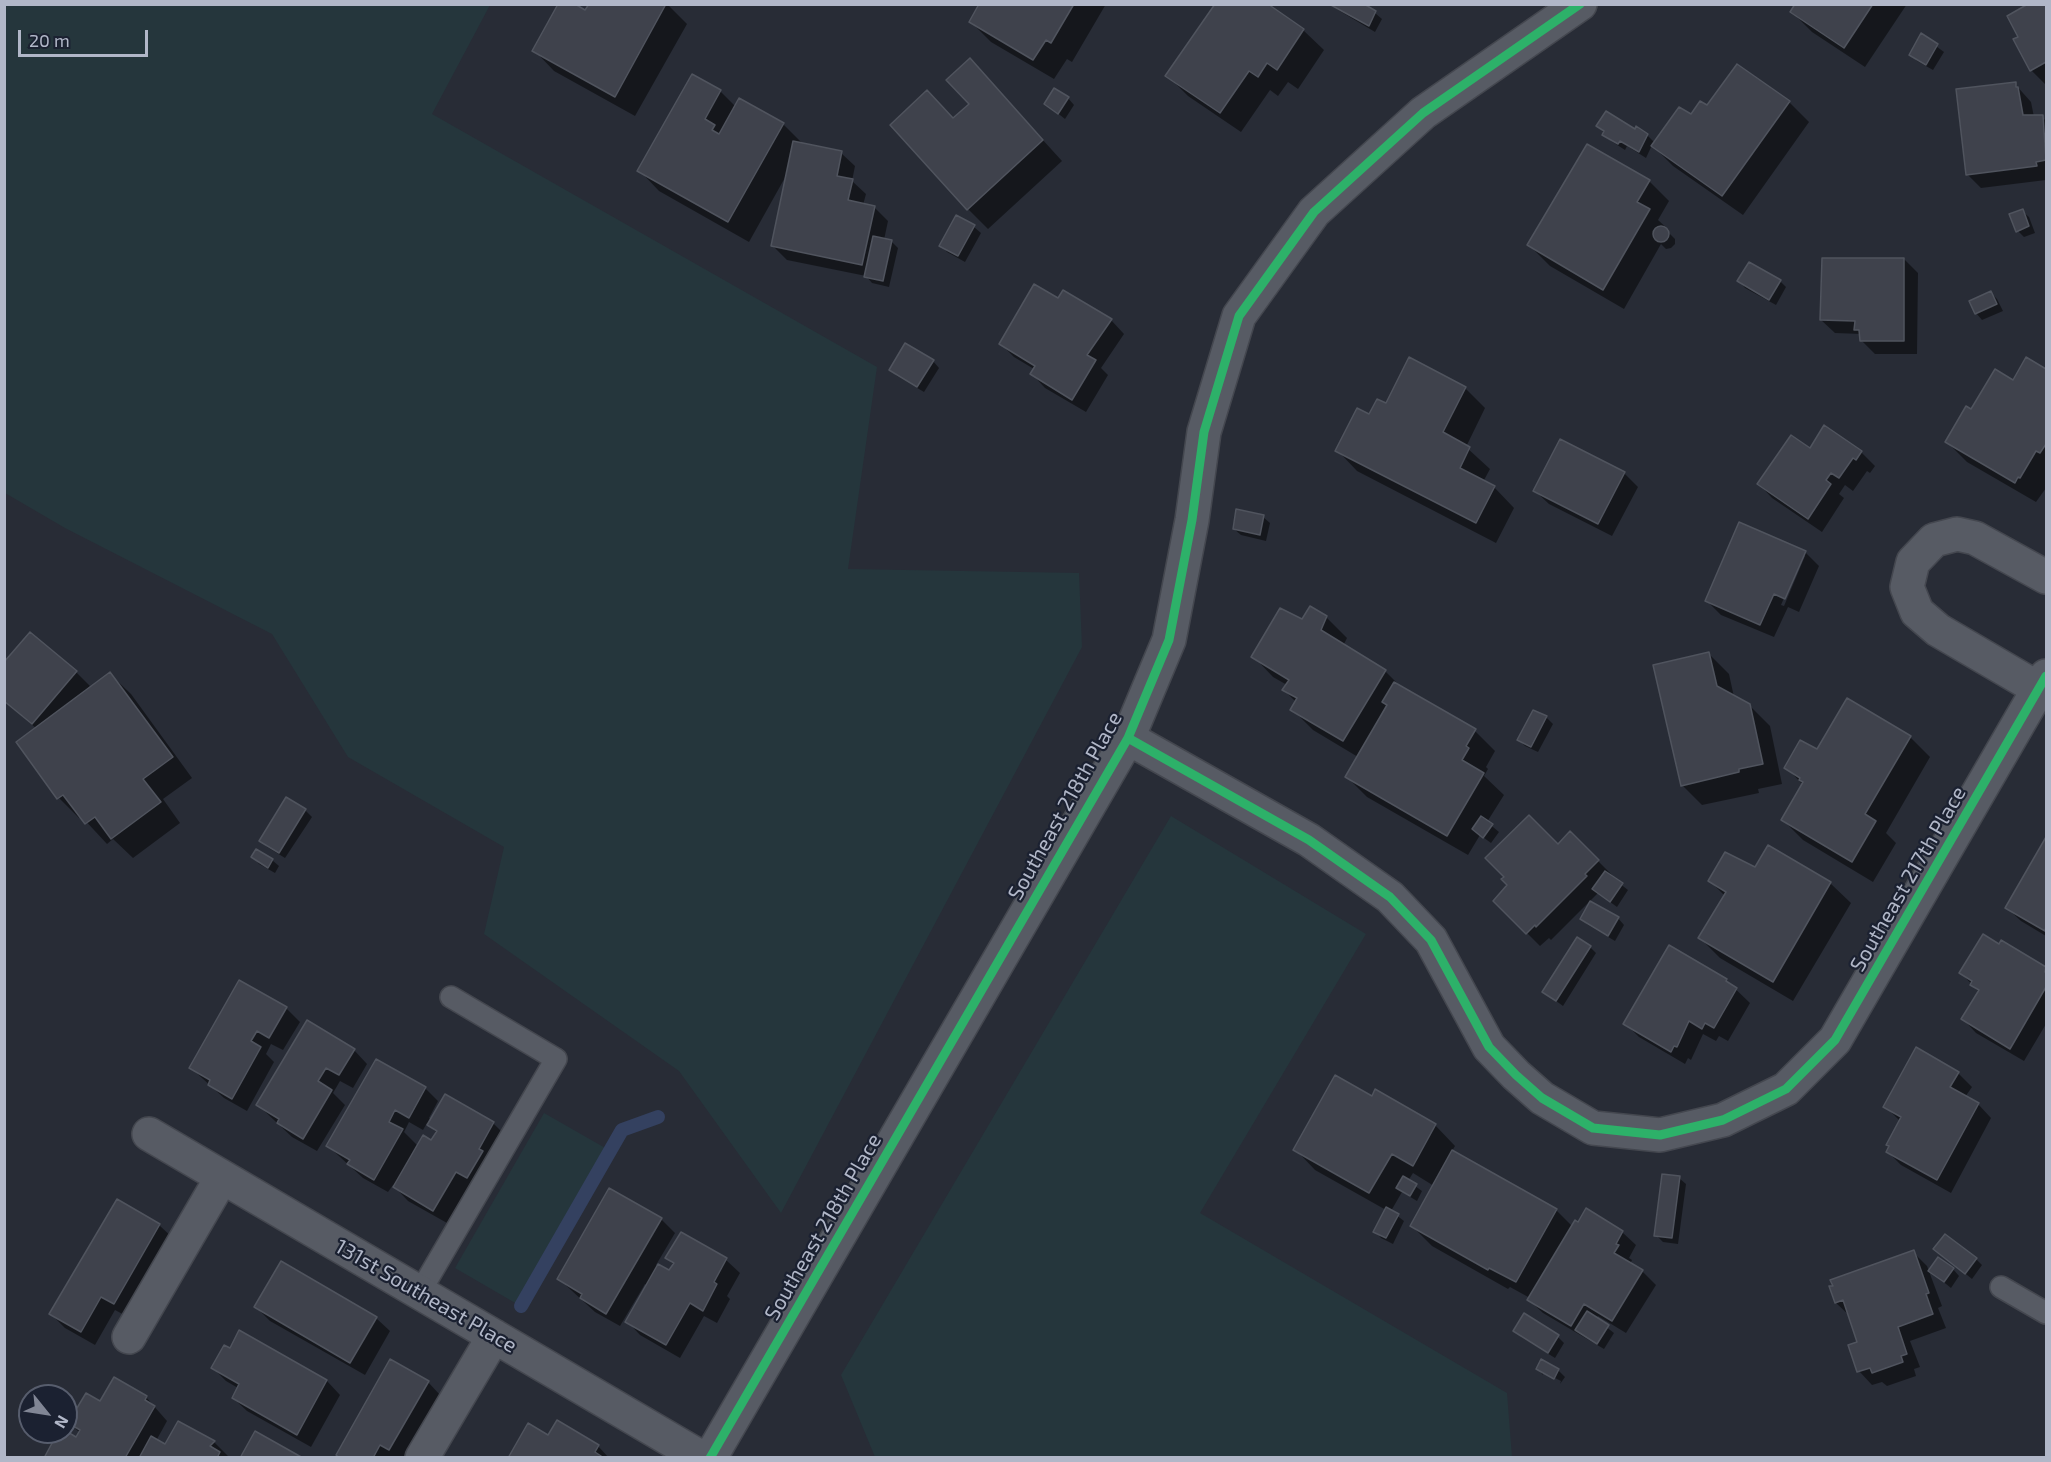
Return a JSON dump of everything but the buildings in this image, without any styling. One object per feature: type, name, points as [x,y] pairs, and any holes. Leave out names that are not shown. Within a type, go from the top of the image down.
[{"type":"street","name":"Southeast 218th Place","points":[[710,1458],[1128,738],[1169,640],[1192,520],[1204,432],[1239,316],[1322,204],[1423,113],[1580,4]]},
{"type":"street","name":"Southeast 217th Place","points":[[1128,738],[1309,840],[1390,897],[1431,940],[1489,1047],[1542,1098],[1593,1128],[1660,1135],[1723,1120],[1786,1089],[1835,1040],[2043,682],[1938,630],[1917,612],[1907,587],[1913,562],[1934,540],[1957,534],[1975,538],[2046,577]]},
{"type":"street","name":"131st Southeast Place","points":[[149,1134],[702,1458]]},
{"type":"street","points":[[129,1337],[222,1177]]},
{"type":"street","points":[[422,1458],[494,1336]]},
{"type":"lane","points":[[420,1292],[556,1059],[451,997]]},
{"type":"lane","points":[[2001,1287],[2046,1313]]},
{"type":"shaded area","points":[[5,4],[490,5],[432,114],[877,367],[848,569],[1079,573],[1082,647],[781,1213],[679,1071],[484,934],[504,847],[348,757],[272,634],[65,528],[5,493]]},
{"type":"shaded area","points":[[1171,816],[1366,934],[1200,1213],[1507,1393],[1512,1457],[875,1457],[841,1375]]},
{"type":"shaded area","points":[[544,1113],[607,1149],[517,1304],[455,1268]]},
{"type":"waterway","points":[[521,1306],[622,1130],[658,1117]]},
{"type":"cycle path","points":[[710,1458],[1128,738],[1169,640],[1192,520],[1204,432],[1239,316],[1314,212],[1423,113],[1580,4]]},
{"type":"cycle path","points":[[1128,738],[1309,840],[1390,897],[1431,940],[1489,1047],[1542,1098],[1593,1128],[1660,1135],[1723,1120],[1786,1089],[1835,1040],[2046,676]]}]
